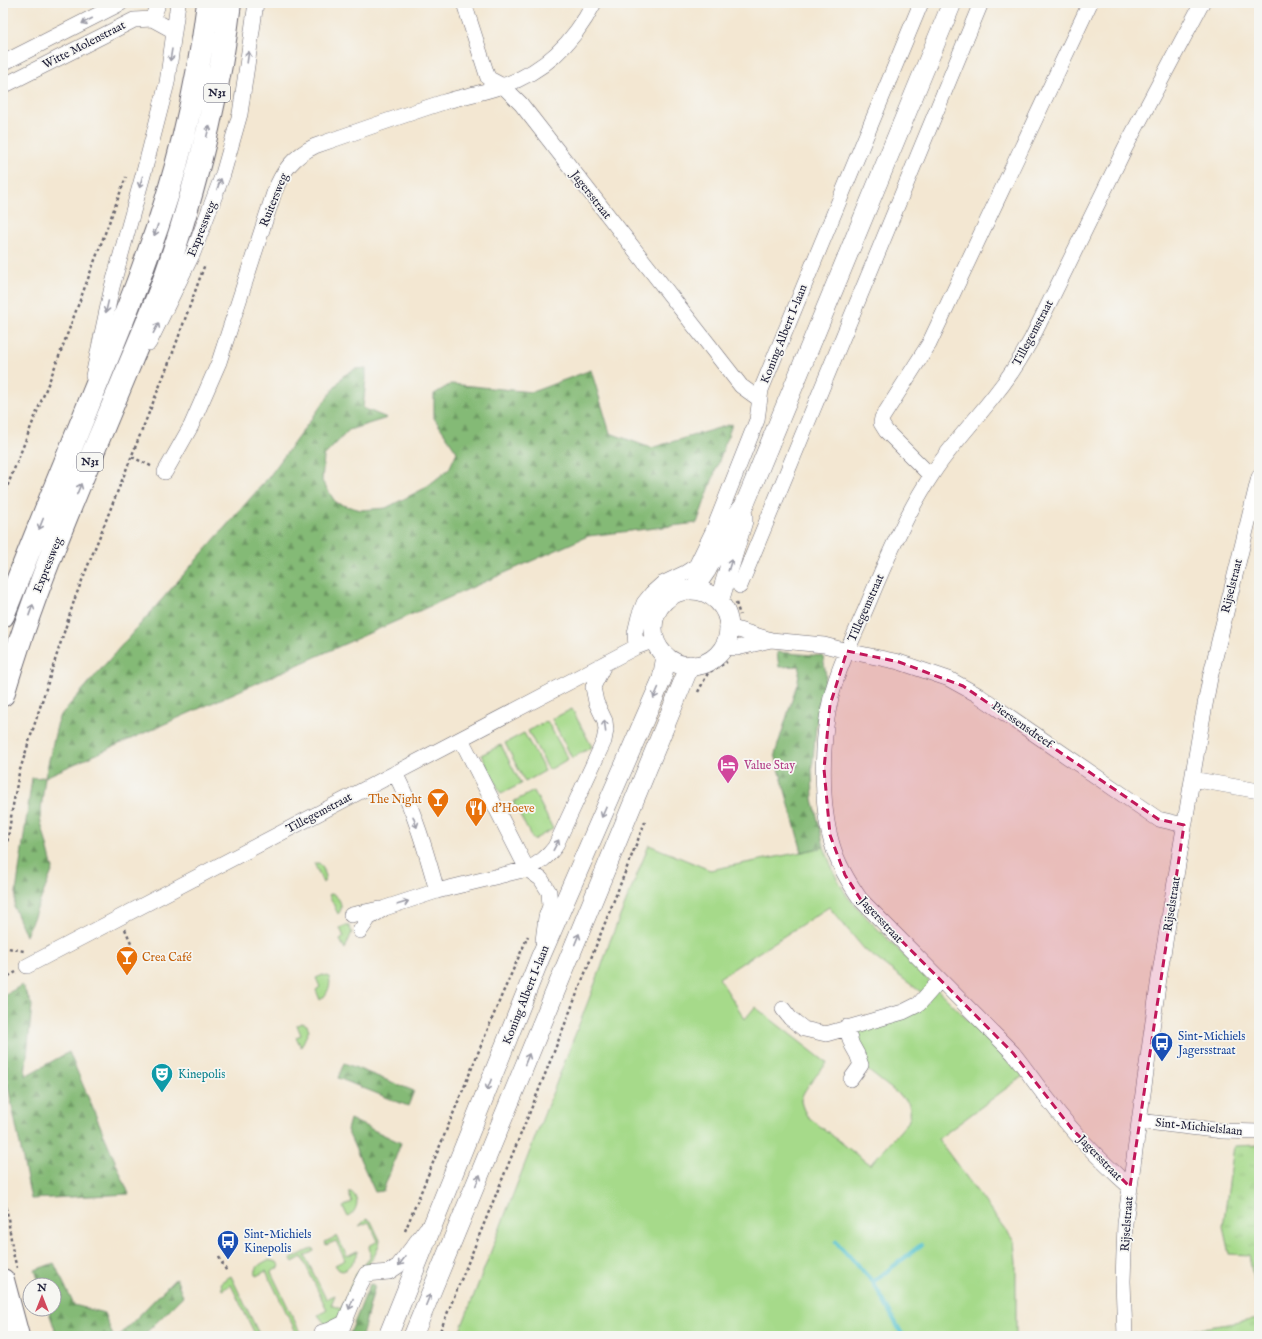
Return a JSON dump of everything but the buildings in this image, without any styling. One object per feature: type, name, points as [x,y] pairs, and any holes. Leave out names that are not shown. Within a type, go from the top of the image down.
[{"type":"highway","name":"Expressweg","points":[[3,616],[146,261],[172,180],[196,83],[208,3]]},
{"type":"highway","name":"Expressweg","points":[[3,695],[17,646],[41,582],[164,279],[195,182],[217,94],[230,3]]},
{"type":"highway","points":[[11,1277],[18,1336]]},
{"type":"main road","points":[[693,590],[740,515],[952,3]]},
{"type":"main road","points":[[719,602],[740,515]]},
{"type":"main road","points":[[693,590],[703,592],[719,602],[735,628],[726,641],[730,648],[700,664],[690,665],[673,661],[666,656],[655,640],[653,630],[654,619],[658,609],[664,601],[673,594],[693,590]]},
{"type":"main road","name":"Koning Albert I-laan","points":[[388,1336],[434,1218],[540,958],[662,679],[666,656]]},
{"type":"main road","points":[[413,1336],[690,665]]},
{"type":"street","points":[[3,63],[121,3]]},
{"type":"street","points":[[157,3],[158,7],[152,19],[170,29]]},
{"type":"street","name":"Expressweg","points":[[86,410],[112,287],[145,168],[166,83],[170,29],[178,3]]},
{"type":"street","name":"Expressweg","points":[[100,438],[193,253],[223,174],[240,114],[256,3]]},
{"type":"street","points":[[464,3],[488,78],[504,86],[531,74],[544,66],[557,54],[576,32],[594,3]]},
{"type":"street","name":"Koning Albert I-laan","points":[[636,646],[635,633],[639,616],[648,598],[662,584],[696,566],[713,531],[757,420],[761,390],[921,3]]},
{"type":"street","points":[[740,586],[981,3]]},
{"type":"street","points":[[931,476],[886,431],[882,423],[882,418],[929,344],[1090,3]]},
{"type":"street","name":"Tillegemstraat","points":[[847,651],[858,629],[894,543],[931,476],[950,448],[998,391],[1028,345],[1125,148],[1202,3]]},
{"type":"street","name":"Witte Molenstraat","points":[[3,86],[134,20],[152,19]]},
{"type":"street","name":"Jagersstraat","points":[[504,86],[520,104],[741,386],[759,399]]},
{"type":"street","name":"Ruitersweg","points":[[165,472],[191,426],[219,362],[274,193],[282,175],[292,162],[301,153],[315,146],[445,102],[504,86]]},
{"type":"street","name":"Rijselstraat","points":[[1125,1336],[1123,1281],[1125,1222],[1159,978],[1210,678],[1253,524],[1259,477]]},
{"type":"street","points":[[740,515],[763,528]]},
{"type":"street","points":[[735,628],[771,640],[824,645],[847,651]]},
{"type":"street","name":"Tillegemstraat","points":[[27,966],[636,646],[655,640]]},
{"type":"street","points":[[730,648],[771,640]]},
{"type":"street","name":"Jagersstraat","points":[[847,651],[835,681],[830,705],[825,738],[824,769],[826,815],[832,844],[845,875],[860,900],[1013,1053],[1049,1102],[1072,1129],[1105,1164],[1130,1187]]},
{"type":"street","name":"Pierssensdreef","points":[[847,651],[899,662],[931,672],[963,686],[1158,819],[1184,824]]},
{"type":"street","points":[[351,915],[385,908],[437,891],[527,869],[535,866],[548,857],[555,847],[604,741],[606,730],[605,721],[596,702],[593,687],[605,663]]},
{"type":"street","points":[[576,678],[593,687]]},
{"type":"street","points":[[461,739],[527,869],[541,879],[549,892],[551,900],[546,918],[540,958]]},
{"type":"street","points":[[395,773],[404,792],[429,863],[437,891]]},
{"type":"street","points":[[1192,779],[1259,791]]},
{"type":"street","points":[[360,931],[369,918],[385,908]]},
{"type":"street","points":[[783,1009],[790,1018],[804,1029],[826,1034],[903,1012],[919,1004],[940,980]]},
{"type":"street","points":[[846,1028],[852,1046],[861,1065],[850,1079]]},
{"type":"street","name":"Sint-Michielslaan","points":[[1139,1121],[1222,1131],[1259,1132]]},
{"type":"street","points":[[322,1332],[342,1329],[358,1289],[366,1274],[390,1272],[398,1266],[434,1218]]},
{"type":"path","points":[[3,497],[58,359],[128,172]]},
{"type":"path","points":[[3,871],[19,773],[75,598],[172,355],[206,261]]},
{"type":"path","points":[[132,456],[165,472]]},
{"type":"path","points":[[735,628],[740,618],[735,598],[740,586]]},
{"type":"path","points":[[694,698],[708,673],[731,659],[730,648]]},
{"type":"path","points":[[438,1336],[538,1092],[645,821]]},
{"type":"path","points":[[3,1183],[13,1253],[11,1277]]},
{"type":"path","points":[[219,1257],[227,1272]]},
{"type":"highlighted area","points":[[847,651],[899,662],[963,686],[1158,819],[1184,825],[1130,1187],[1072,1129],[1013,1053],[861,900],[845,875],[830,835],[824,769],[830,705]]},
{"type":"green space","points":[[366,368],[363,408],[387,418],[349,430],[324,456],[322,481],[336,503],[361,510],[386,508],[425,488],[449,469],[457,452],[434,418],[434,394],[451,384],[532,392],[591,370],[610,433],[651,448],[732,424],[697,523],[588,536],[45,777],[59,717],[268,478],[343,376],[355,369]]},
{"type":"green space","points":[[777,652],[823,656],[826,676],[816,727],[812,770],[813,799],[824,847],[802,852],[775,754],[798,681],[800,666],[779,667]]},
{"type":"green space","points":[[572,709],[592,747],[572,758],[552,719]]},
{"type":"green space","points":[[547,721],[568,759],[549,770],[528,731]]},
{"type":"green space","points":[[524,733],[545,771],[525,782],[505,743]]},
{"type":"green space","points":[[501,745],[521,784],[501,794],[481,755]]},
{"type":"green space","points":[[45,777],[40,818],[53,869],[26,936],[14,907],[32,778]]},
{"type":"green space","points":[[534,791],[553,829],[533,840],[513,802]]},
{"type":"green space","points":[[649,845],[710,870],[824,847],[834,873],[847,896],[1023,1076],[938,1139],[1014,1241],[1016,1263],[1016,1336],[458,1336],[601,968],[610,941]],"holes":[[[829,907],[865,950],[926,996],[846,1027],[861,1065],[908,1102],[910,1110],[908,1122],[870,1165],[807,1116],[803,1107],[801,1101],[804,1092],[827,1063],[755,1007],[745,1019],[719,978]]]},
{"type":"green space","points":[[314,863],[319,863],[322,866],[326,876],[323,883]]},
{"type":"green space","points":[[329,895],[336,896],[340,902],[341,908],[338,914]]},
{"type":"green space","points":[[349,926],[352,932],[345,949],[340,940],[344,937],[340,928]]},
{"type":"green space","points":[[323,975],[329,977],[330,983],[327,993],[320,1000],[316,990],[320,987],[316,978]]},
{"type":"green space","points":[[22,985],[32,1005],[25,1076],[69,1052],[129,1194],[31,1199],[8,1086],[3,1042],[3,996]]},
{"type":"green space","points":[[302,1023],[307,1025],[309,1030],[301,1047],[296,1037],[301,1035],[297,1025]]},
{"type":"green space","points":[[344,1063],[414,1091],[408,1106],[338,1078]]},
{"type":"green space","points":[[350,1119],[401,1143],[383,1191],[375,1192],[347,1130]]},
{"type":"green space","points":[[1259,1145],[1259,1315],[1249,1255],[1229,1254],[1223,1227],[1234,1146]]},
{"type":"green space","points":[[348,1192],[351,1192],[354,1195],[357,1205],[354,1212],[348,1217],[343,1207],[352,1202]]},
{"type":"green space","points":[[366,1219],[371,1221],[380,1240],[379,1245],[374,1257],[361,1272],[337,1322],[325,1324],[318,1315],[327,1310],[302,1257],[293,1262],[291,1259],[313,1248],[314,1251],[305,1256],[326,1299],[335,1295],[331,1305],[341,1309],[355,1276],[370,1258],[369,1246],[378,1241],[369,1222],[359,1226]]},
{"type":"green space","points":[[337,1236],[347,1256],[357,1251],[355,1259],[343,1271],[339,1270],[335,1265],[345,1260],[336,1241],[326,1245],[325,1242]]},
{"type":"green space","points":[[268,1260],[277,1262],[280,1267],[271,1272],[302,1336],[298,1336],[266,1271],[256,1276],[257,1268]]},
{"type":"green space","points":[[54,1263],[61,1277],[37,1277],[35,1270]]},
{"type":"green space","points":[[231,1276],[260,1336],[256,1336],[231,1285],[222,1290],[221,1282]]},
{"type":"green space","points":[[176,1278],[183,1296],[143,1336],[119,1336]]},
{"type":"green space","points":[[62,1280],[74,1305],[104,1313],[113,1336],[57,1336],[51,1317],[62,1317]]},
{"type":"green space","points":[[370,1284],[375,1285],[362,1336],[349,1336]]},
{"type":"green space","points":[[1259,1319],[1259,1336],[1153,1336]]},
{"type":"waterway","points":[[836,1242],[873,1282]]},
{"type":"waterway","points":[[903,1336],[873,1282],[921,1245]]},
{"type":"place","name":"Value Stay","points":[[728,784]]},
{"type":"place","name":"The Night","points":[[438,818]]},
{"type":"place","name":"d'Hoeve","points":[[476,828]]},
{"type":"place","name":"Crea Café","points":[[127,976]]},
{"type":"place","name":"Sint-Michiels Jagersstraat","points":[[1162,1062]]},
{"type":"place","name":"Kinepolis","points":[[162,1094]]},
{"type":"place","name":"Sint-Michiels Kinepolis","points":[[228,1260]]}]
